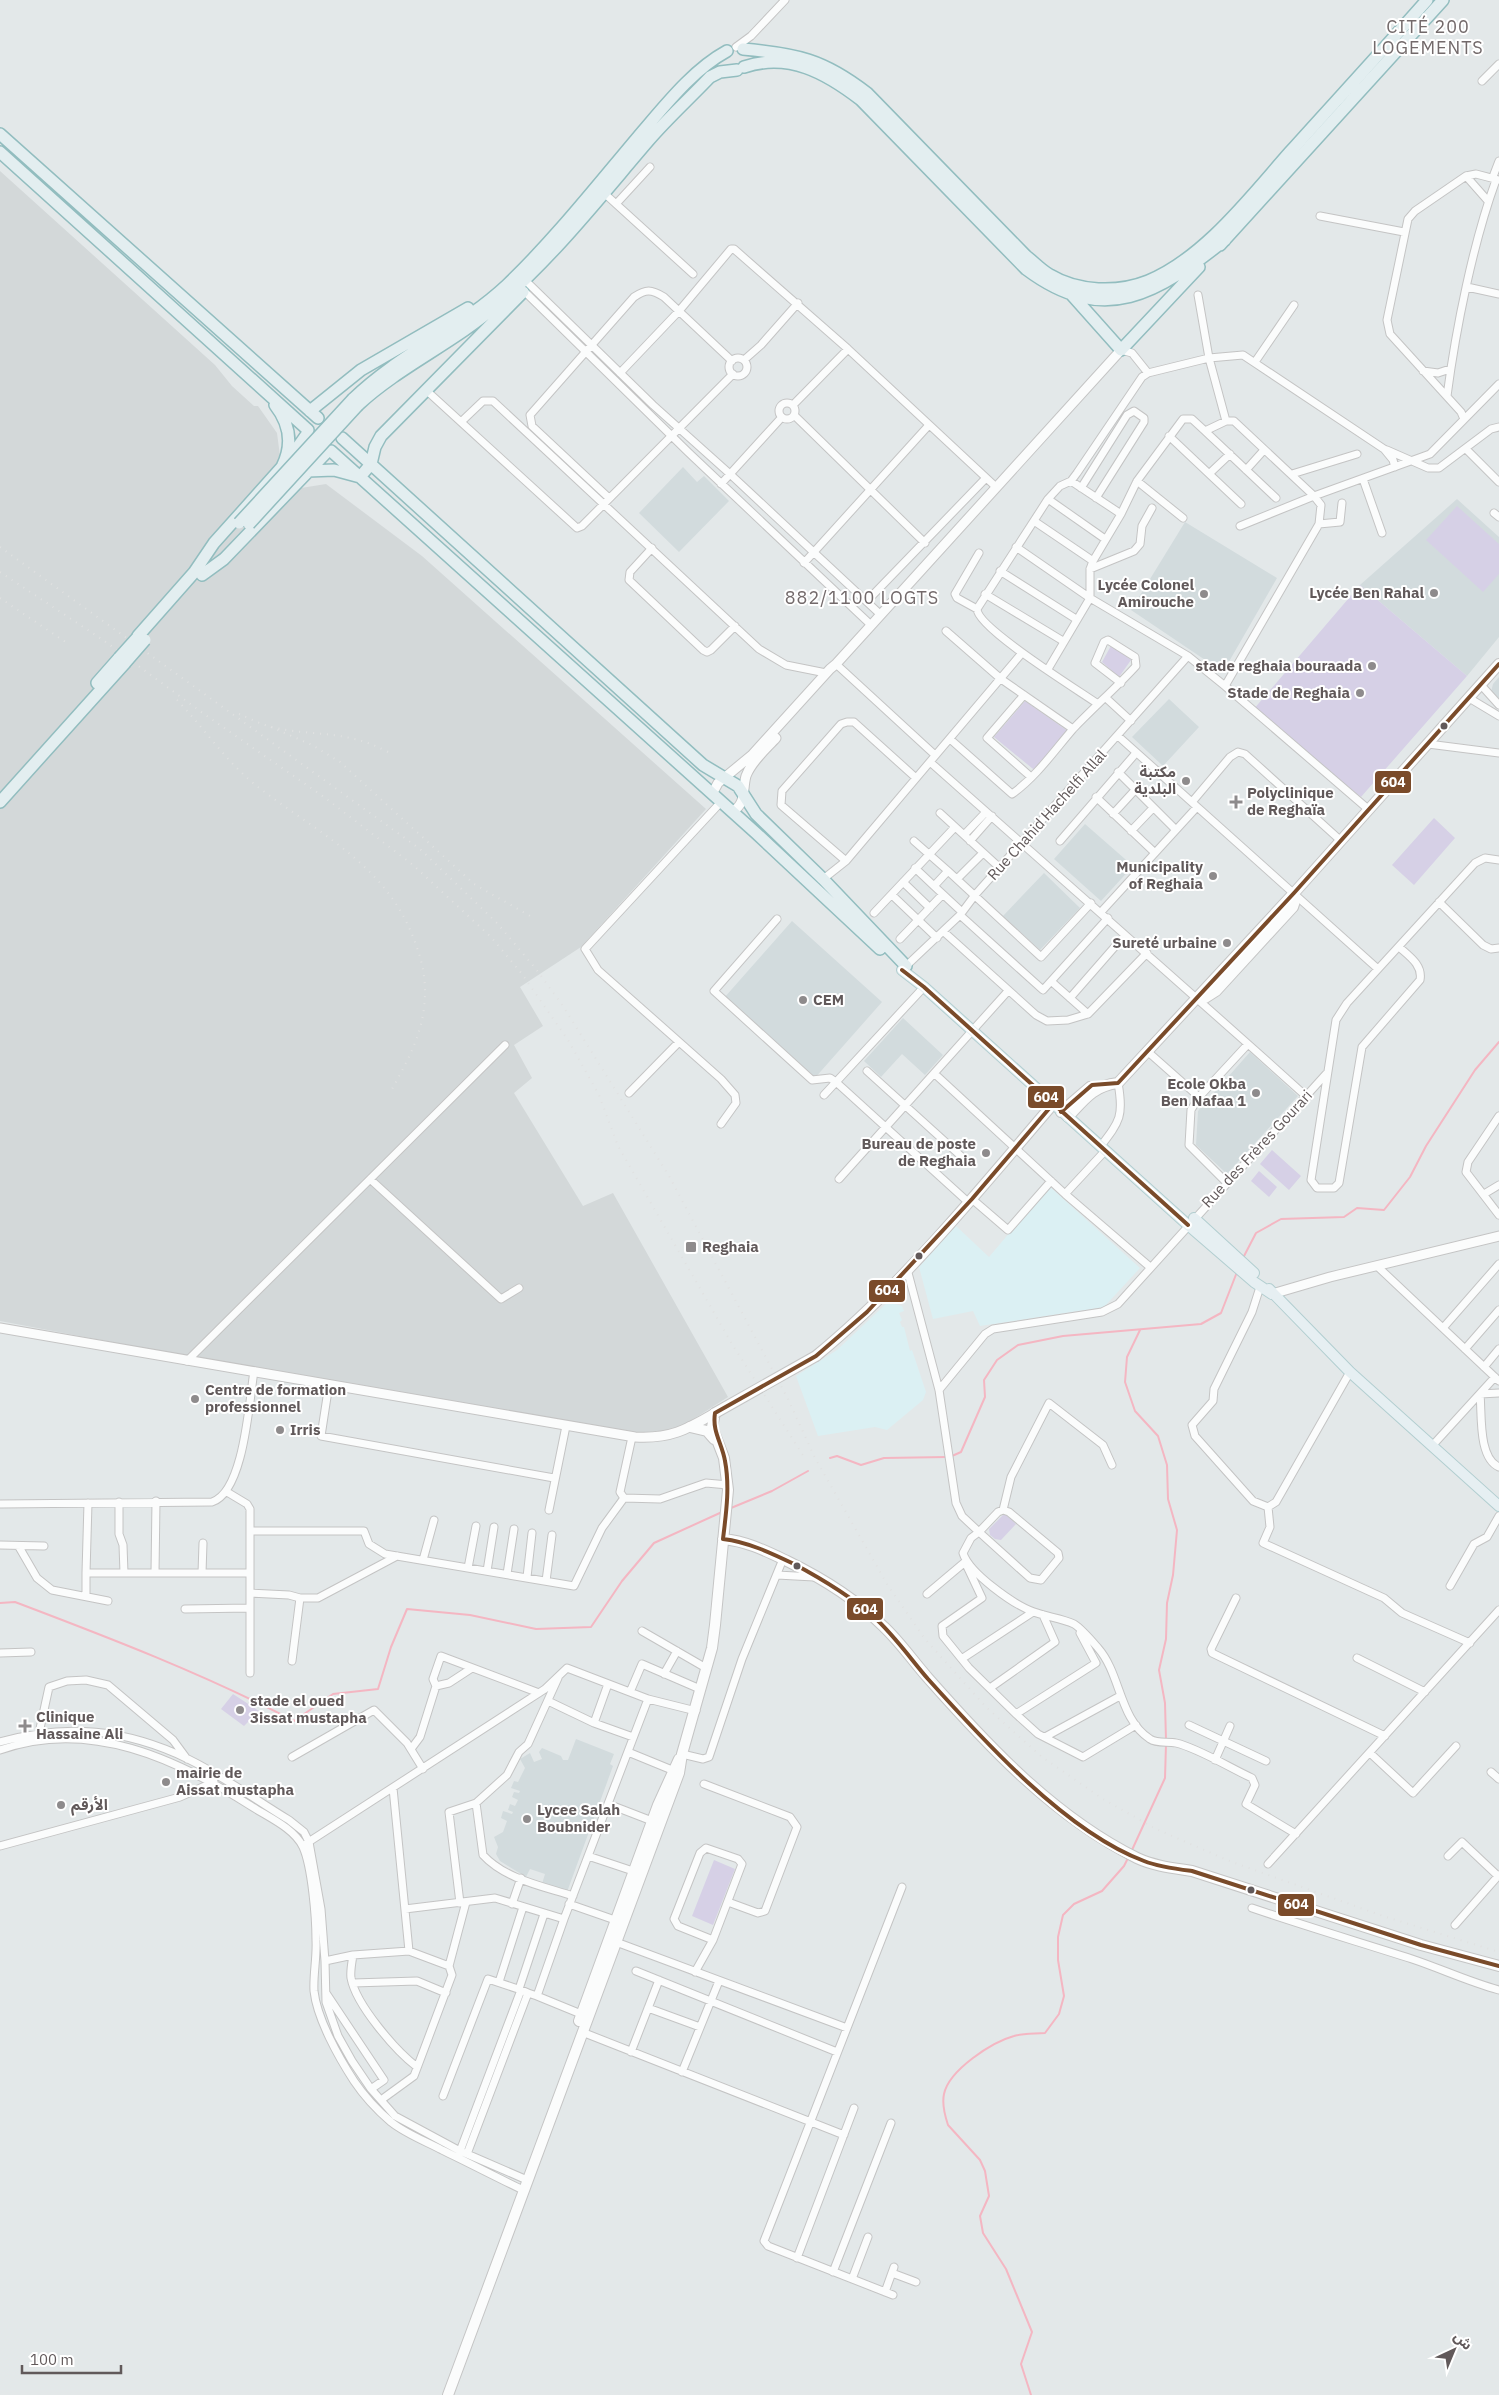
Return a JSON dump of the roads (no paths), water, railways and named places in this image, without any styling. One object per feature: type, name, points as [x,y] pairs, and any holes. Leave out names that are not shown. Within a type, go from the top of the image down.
[{"type":"highway","points":[[0,802],[141,638],[355,402],[391,377],[459,335],[490,312],[538,267],[555,241],[667,104],[705,67],[735,49],[804,57],[827,65],[848,78],[867,93],[1026,256],[1050,275],[1074,286],[1099,289],[1125,287],[1149,281],[1197,250],[1234,214],[1427,0]]},
{"type":"highway","points":[[1072,295],[1121,350],[1225,240],[1443,0]]},
{"type":"highway","points":[[735,49],[748,60],[740,68]]},
{"type":"highway","points":[[735,49],[725,59],[727,65],[740,68]]},
{"type":"highway","points":[[198,575],[214,543],[282,467],[307,432],[314,414],[361,370],[478,302],[555,241],[604,193],[651,138],[710,77],[720,72],[758,62],[791,62],[814,69],[840,83],[861,100],[1026,268],[1047,284],[1072,295],[1112,299],[1136,295],[1160,286],[1181,273],[1225,240]]},
{"type":"highway","points":[[0,134],[314,414],[334,419],[341,428],[342,438],[336,448],[308,471],[224,559],[198,575]]},
{"type":"highway","points":[[0,152],[282,405],[307,432],[310,445],[315,450],[329,452],[360,477],[732,812],[818,883]]},
{"type":"highway","points":[[352,447],[368,443],[381,436],[428,391],[526,287],[555,241]]},
{"type":"highway","points":[[254,381],[278,409],[288,428],[288,449],[282,467]]},
{"type":"highway","points":[[282,405],[292,394]]},
{"type":"highway","points":[[360,477],[371,464],[373,452],[381,436]]},
{"type":"highway","points":[[342,438],[703,765],[738,786],[756,814],[818,883],[904,968]]},
{"type":"highway","points":[[308,471],[334,470],[360,477]]},
{"type":"highway","points":[[0,792],[122,660]]},
{"type":"highway","points":[[746,824],[756,814]]},
{"type":"main road","points":[[1064,1114],[1090,1094],[1108,1085],[1118,1083],[1196,998],[1205,998],[1216,991],[1292,907],[1295,901],[1294,893],[1499,664]]},
{"type":"main road","points":[[904,968],[1102,1149],[1191,1221],[1251,1275],[1350,1372],[1499,1506]]},
{"type":"main road","points":[[716,1442],[712,1427],[715,1413],[816,1356],[867,1312],[970,1201],[1053,1104]]},
{"type":"main road","points":[[1251,1275],[1260,1287],[1272,1294]]},
{"type":"main road","points":[[442,2395],[582,2032],[679,1773],[682,1754],[696,1712],[700,1689],[712,1648],[728,1488],[724,1458],[716,1442],[708,1431],[690,1427]]},
{"type":"main road","points":[[723,1539],[737,1540],[783,1559],[834,1586],[884,1626],[929,1680],[1041,1794],[1138,1858],[1159,1866],[1192,1871],[1421,1945],[1499,1966]]},
{"type":"main road","points":[[448,2395],[615,1920],[672,1770],[682,1754]]},
{"type":"street","points":[[735,49],[751,36],[785,0]]},
{"type":"street","points":[[1482,81],[1499,64]]},
{"type":"street","points":[[1447,396],[1450,369],[1467,287],[1499,161]]},
{"type":"street","points":[[616,204],[650,167]]},
{"type":"street","points":[[1464,419],[1461,412],[1390,334],[1387,325],[1408,219],[1415,211],[1466,176],[1476,174],[1496,178]]},
{"type":"street","points":[[1466,176],[1488,201]]},
{"type":"street","points":[[604,193],[693,274]]},
{"type":"street","points":[[1320,216],[1404,232]]},
{"type":"street","points":[[620,373],[679,310],[731,249],[738,250],[798,303],[996,487]]},
{"type":"street","points":[[526,287],[592,345],[881,614]]},
{"type":"street","points":[[526,287],[585,353],[670,436],[871,625]]},
{"type":"street","points":[[1467,287],[1499,294]]},
{"type":"street","points":[[732,361],[664,297],[651,290],[644,290],[634,297],[530,415],[530,421],[532,426],[607,500],[652,548],[759,648],[776,660],[796,668],[826,673]]},
{"type":"street","points":[[1198,295],[1209,358],[1226,421]]},
{"type":"street","points":[[744,360],[761,345],[798,303]]},
{"type":"street","points":[[1255,362],[1294,305]]},
{"type":"street","points":[[793,406],[848,349]]},
{"type":"street","points":[[732,812],[741,803],[746,777],[750,768],[836,664],[1121,350],[1132,353],[1148,373]]},
{"type":"street","points":[[977,609],[1048,499],[1060,486],[1070,481],[1138,382],[1148,373],[1209,358],[1237,354],[1255,362],[1384,449],[1428,468],[1438,468],[1491,429],[1499,427]]},
{"type":"street","points":[[738,358],[744,360],[747,368],[745,374],[739,376],[733,374],[730,369],[732,361],[738,358]]},
{"type":"street","points":[[1423,370],[1438,373],[1450,369]]},
{"type":"street","points":[[428,391],[573,527],[580,527],[733,374]]},
{"type":"street","points":[[1240,526],[1314,496],[1430,454],[1499,384]]},
{"type":"street","points":[[462,421],[483,401],[493,400],[607,500]]},
{"type":"street","points":[[782,417],[780,411],[783,405],[788,403],[795,410],[794,415]]},
{"type":"street","points":[[1082,488],[1127,415],[1134,411],[1141,414],[1144,422],[1096,498]]},
{"type":"street","points":[[782,417],[787,419],[794,415]]},
{"type":"street","points":[[794,415],[872,488],[926,543]]},
{"type":"street","points":[[721,484],[782,417]]},
{"type":"street","points":[[1048,669],[1090,598],[1090,569],[1093,560],[1121,514],[1136,480],[1180,421],[1186,418],[1195,421],[1276,498]]},
{"type":"street","points":[[1205,431],[1226,421],[1236,422],[1292,474],[1321,505],[1319,524],[1225,686]]},
{"type":"street","points":[[804,563],[930,425]]},
{"type":"street","points":[[1169,436],[1241,504]]},
{"type":"street","points":[[1384,449],[1394,460],[1395,467]]},
{"type":"street","points":[[1466,449],[1499,482]]},
{"type":"street","points":[[1246,470],[1264,450]]},
{"type":"street","points":[[1210,473],[1230,454]]},
{"type":"street","points":[[1292,474],[1357,454]]},
{"type":"street","points":[[867,601],[926,543],[986,478]]},
{"type":"street","points":[[1363,479],[1382,533]]},
{"type":"street","points":[[1136,480],[1183,518]]},
{"type":"street","points":[[1070,481],[1121,514]]},
{"type":"street","points":[[1048,499],[1106,539]]},
{"type":"street","points":[[1319,524],[1340,522],[1342,503]]},
{"type":"street","points":[[1090,569],[1134,551],[1140,544],[1142,526],[1152,508]]},
{"type":"street","points":[[1034,521],[1093,560]]},
{"type":"street","points":[[1016,547],[1090,598],[1188,656],[1368,810]]},
{"type":"street","points":[[652,548],[629,574],[629,580],[696,644],[705,652],[710,652],[735,626]]},
{"type":"street","points":[[979,553],[955,594],[958,598],[977,609],[982,620],[1022,653],[1098,704]]},
{"type":"street","points":[[1000,571],[1076,619]]},
{"type":"street","points":[[985,594],[1063,641]]},
{"type":"street","points":[[946,631],[1001,679],[1073,729]]},
{"type":"street","points":[[950,739],[1012,794],[1031,778],[1073,729],[1106,698],[1136,666],[1137,661],[1113,641],[1108,640],[1101,648],[1095,663],[1120,683]]},
{"type":"street","points":[[818,883],[846,861],[1022,653]]},
{"type":"street","name":"Rue Chahid Hachelfi Allal","points":[[904,968],[961,914],[975,895],[1188,656]]},
{"type":"street","points":[[712,794],[723,778],[752,755],[836,664]]},
{"type":"street","points":[[836,664],[935,755]]},
{"type":"street","points":[[1481,684],[1499,705]]},
{"type":"street","points":[[1024,695],[987,738],[1031,778]]},
{"type":"street","points":[[1106,698],[1131,722]]},
{"type":"street","points":[[1469,698],[1499,716]]},
{"type":"street","points":[[846,861],[781,805],[782,791],[841,724],[847,722],[854,722],[916,778]]},
{"type":"street","points":[[1118,736],[1378,969]]},
{"type":"street","points":[[1428,744],[1499,753]]},
{"type":"street","points":[[1101,912],[1175,829],[1230,757],[1238,752],[1245,754],[1340,840]]},
{"type":"street","points":[[1060,840],[1136,753]]},
{"type":"street","points":[[930,762],[1108,918],[1307,1097]]},
{"type":"street","points":[[1118,772],[1175,829]]},
{"type":"street","points":[[1114,814],[1135,790]]},
{"type":"street","points":[[1096,798],[1154,852]]},
{"type":"street","points":[[721,802],[585,949],[598,970],[721,1079],[735,1095],[736,1104],[721,1124]]},
{"type":"street","points":[[1132,831],[1154,808]]},
{"type":"street","points":[[940,814],[1000,868]]},
{"type":"street","points":[[967,838],[989,814]]},
{"type":"street","points":[[874,914],[955,827]]},
{"type":"street","points":[[914,841],[1041,956],[1091,903]]},
{"type":"street","points":[[957,879],[983,853]]},
{"type":"street","points":[[1399,947],[1418,965],[1420,980],[1362,1047],[1339,1183],[1334,1188],[1316,1188],[1311,1180],[1336,1020],[1347,1003],[1479,859],[1499,860]]},
{"type":"street","points":[[915,868],[961,914],[1043,990],[1108,918]]},
{"type":"street","points":[[934,886],[948,871]]},
{"type":"street","points":[[903,882],[930,908]]},
{"type":"street","points":[[892,895],[937,938]]},
{"type":"street","points":[[900,939],[942,895]]},
{"type":"street","points":[[1439,902],[1484,945],[1491,949],[1499,948]]},
{"type":"street","points":[[777,918],[714,991],[812,1080],[830,1078],[836,1082],[970,1201],[1008,1230],[1051,1181]]},
{"type":"street","points":[[944,932],[1036,1016],[1047,1021],[1068,1020],[1088,1014],[1147,953]]},
{"type":"street","points":[[1070,998],[1125,935]]},
{"type":"street","points":[[1052,982],[1088,1014]]},
{"type":"street","points":[[824,1095],[924,987]]},
{"type":"street","points":[[839,1179],[936,1075],[972,1030],[1008,991]]},
{"type":"street","points":[[628,1093],[679,1042]]},
{"type":"street","points":[[1228,1182],[1189,1145],[1191,1110],[1199,1097],[1248,1044]]},
{"type":"street","points":[[187,1361],[505,1045]]},
{"type":"street","points":[[1147,1051],[1199,1097]]},
{"type":"street","points":[[867,1071],[962,1157]]},
{"type":"street","name":"Rue des Frères Gourari","points":[[939,1390],[985,1334],[993,1328],[1106,1311],[1118,1304],[1191,1221],[1327,1074]]},
{"type":"street","points":[[936,1075],[1065,1194],[1150,1268]]},
{"type":"street","points":[[1065,1194],[1102,1149],[1119,1123],[1122,1106],[1118,1083]]},
{"type":"street","points":[[1499,1116],[1467,1168],[1469,1178],[1484,1194],[1499,1215]]},
{"type":"street","points":[[370,1179],[501,1300],[519,1288]]},
{"type":"street","points":[[1484,1194],[1499,1185]]},
{"type":"street","points":[[1272,1294],[1287,1288],[1499,1236]]},
{"type":"street","points":[[1443,1328],[1499,1264]]},
{"type":"street","points":[[1377,1266],[1497,1379],[1480,1394],[1432,1446]]},
{"type":"street","points":[[907,1269],[939,1390],[958,1510],[979,1532],[1030,1578],[1041,1580],[1057,1563],[1059,1558],[1058,1553],[1010,1512],[1003,1510],[998,1512],[979,1532],[971,1538],[963,1553],[982,1598],[942,1626],[943,1636],[990,1688],[1038,1734],[1083,1757],[1136,1725]]},
{"type":"street","points":[[894,1282],[899,1281],[912,1289]]},
{"type":"street","points":[[1260,1287],[1252,1312],[1214,1389],[1213,1401],[1192,1425],[1192,1431],[1253,1501],[1268,1507]]},
{"type":"street","points":[[1465,1349],[1499,1310]]},
{"type":"street","points":[[0,1328],[632,1437],[664,1437],[690,1427],[715,1413]]},
{"type":"street","points":[[1484,1366],[1499,1349]]},
{"type":"street","points":[[0,1504],[156,1501],[212,1502],[219,1500],[227,1492],[239,1465],[254,1371]]},
{"type":"street","points":[[1268,1507],[1276,1502],[1350,1372]]},
{"type":"street","points":[[329,1384],[321,1436],[554,1478]]},
{"type":"street","points":[[1480,1394],[1499,1394]]},
{"type":"street","points":[[1480,1394],[1484,1452],[1490,1462],[1499,1467]]},
{"type":"street","points":[[1003,1510],[1011,1477],[1049,1403],[1103,1445],[1112,1465]]},
{"type":"street","points":[[549,1510],[566,1426]]},
{"type":"street","points":[[624,1498],[620,1492],[632,1437]]},
{"type":"street","points":[[624,1498],[660,1499],[706,1483],[728,1488]]},
{"type":"street","points":[[227,1492],[247,1504],[250,1509],[250,1673]]},
{"type":"street","points":[[250,1531],[364,1531],[369,1544],[385,1554],[574,1586],[602,1528],[624,1498]]},
{"type":"street","points":[[155,1572],[156,1501]]},
{"type":"street","points":[[119,1502],[119,1534],[124,1545],[124,1573]]},
{"type":"street","points":[[86,1596],[88,1503]]},
{"type":"street","points":[[1268,1507],[1270,1527],[1263,1543],[1384,1598],[1402,1613],[1470,1643]]},
{"type":"street","points":[[1450,1586],[1474,1544],[1487,1537],[1499,1516]]},
{"type":"street","points":[[423,1560],[434,1520]]},
{"type":"street","points":[[468,1568],[476,1526]]},
{"type":"street","points":[[487,1571],[494,1527]]},
{"type":"street","points":[[507,1574],[514,1529]]},
{"type":"street","points":[[526,1577],[532,1533]]},
{"type":"street","points":[[546,1581],[552,1535]]},
{"type":"street","points":[[202,1573],[203,1543]]},
{"type":"street","points":[[0,1545],[19,1547],[44,1546]]},
{"type":"street","points":[[19,1547],[44,1586],[52,1590],[108,1600]]},
{"type":"street","points":[[250,1593],[318,1598],[397,1556]]},
{"type":"street","points":[[682,1754],[703,1760],[708,1757],[742,1659],[783,1559]]},
{"type":"street","points":[[926,1594],[966,1562]]},
{"type":"street","points":[[966,1562],[996,1588],[1033,1612],[1075,1625],[1099,1649],[1108,1664],[1120,1696],[1136,1725],[1152,1741],[1176,1743],[1252,1778],[1255,1785],[1246,1804],[1296,1834]]},
{"type":"street","points":[[86,1573],[250,1573]]},
{"type":"street","points":[[777,1575],[818,1577]]},
{"type":"street","points":[[292,1661],[300,1598]]},
{"type":"street","points":[[1236,1598],[1211,1649],[1212,1653],[1385,1736]]},
{"type":"street","points":[[185,1609],[250,1608]]},
{"type":"street","points":[[1268,1864],[1499,1610]]},
{"type":"street","points":[[963,1658],[1033,1612]]},
{"type":"street","points":[[990,1688],[1055,1642],[1043,1615]]},
{"type":"street","points":[[1016,1714],[1096,1663],[1075,1625]]},
{"type":"street","points":[[642,1631],[706,1668]]},
{"type":"street","points":[[664,1674],[677,1651]]},
{"type":"street","points":[[0,1653],[31,1652]]},
{"type":"street","points":[[411,1749],[420,1737],[436,1686],[433,1679],[441,1656],[538,1694]]},
{"type":"street","points":[[1357,1658],[1425,1692]]},
{"type":"street","points":[[630,1692],[642,1664],[700,1689]]},
{"type":"street","points":[[436,1686],[449,1683],[472,1668]]},
{"type":"street","points":[[306,1844],[538,1694],[567,1668],[648,1699],[696,1712]]},
{"type":"street","points":[[380,2100],[414,2076],[452,1975],[449,1966],[463,1902],[449,1812],[476,1804],[507,1774],[519,1752],[528,1744],[560,1673]]},
{"type":"street","points":[[39,1733],[49,1687],[67,1681],[86,1680],[108,1685],[173,1740],[188,1759]]},
{"type":"street","points":[[594,1723],[608,1684]]},
{"type":"street","points":[[1045,1737],[1120,1696]]},
{"type":"street","points":[[537,1996],[569,1904],[648,1699]]},
{"type":"street","points":[[548,1701],[594,1723],[633,1737]]},
{"type":"street","points":[[292,1757],[374,1710],[411,1749],[422,1769]]},
{"type":"street","points":[[1189,1725],[1266,1761]]},
{"type":"street","points":[[1215,1760],[1230,1726]]},
{"type":"street","points":[[0,1742],[39,1733],[66,1730],[101,1732],[132,1739],[188,1759],[289,1820],[304,1832],[316,1930],[314,1992],[332,2042],[354,2080],[379,2111],[406,2132],[522,2184]]},
{"type":"street","points":[[0,1750],[14,1745],[54,1739],[94,1739],[165,1759],[213,1783],[285,1828],[306,1844],[321,1909],[326,2002],[338,2036],[371,2089],[395,2116],[410,2126],[468,2154],[522,2184]]},
{"type":"street","points":[[1370,1753],[1412,1793],[1456,1746]]},
{"type":"street","points":[[628,1752],[672,1770]]},
{"type":"street","points":[[1491,1772],[1499,1779]]},
{"type":"street","points":[[0,1846],[180,1797],[221,1779]]},
{"type":"street","points":[[704,1784],[790,1818],[797,1827],[765,1911],[758,1913],[728,1902]]},
{"type":"street","points":[[393,1788],[409,1951]]},
{"type":"street","points":[[476,1804],[483,1855],[499,1869],[572,1896]]},
{"type":"street","points":[[608,1804],[652,1821]]},
{"type":"street","points":[[1448,1856],[1462,1842],[1498,1876],[1455,1925]]},
{"type":"street","points":[[695,1972],[714,1940],[741,1862],[711,1849],[703,1849],[674,1920],[678,1926],[714,1940]]},
{"type":"street","points":[[588,1856],[633,1871]]},
{"type":"street","points":[[512,1904],[521,1878]]},
{"type":"street","points":[[893,2295],[768,2246],[764,2239],[902,1887]]},
{"type":"street","points":[[405,1909],[496,1898],[564,1920]]},
{"type":"street","points":[[569,1904],[615,1920]]},
{"type":"street","points":[[499,1982],[523,1907]]},
{"type":"street","points":[[1252,1908],[1319,1932],[1415,1960],[1464,1980],[1499,1990]]},
{"type":"street","points":[[468,2154],[523,1990],[544,1914]]},
{"type":"street","points":[[616,1942],[847,2028]]},
{"type":"street","points":[[325,1961],[353,1955],[409,1951],[449,1966]]},
{"type":"street","points":[[353,1955],[351,1978],[357,1995],[380,2029],[396,2048],[417,2067]]},
{"type":"street","points":[[636,1971],[837,2052]]},
{"type":"street","points":[[443,2096],[488,1979],[523,1990],[581,2014]]},
{"type":"street","points":[[631,2052],[659,1980]]},
{"type":"street","points":[[682,2072],[719,1980]]},
{"type":"street","points":[[353,1983],[417,1981],[446,1992]]},
{"type":"street","points":[[460,2151],[523,1990]]},
{"type":"street","points":[[324,1991],[384,2080],[371,2089]]},
{"type":"street","points":[[648,2008],[700,2027]]},
{"type":"street","points":[[582,2032],[844,2135]]},
{"type":"street","points":[[797,2258],[854,2108]]},
{"type":"street","points":[[833,2272],[891,2123]]},
{"type":"street","points":[[852,2279],[868,2237]]},
{"type":"street","points":[[885,2292],[893,2270],[916,2282]]},
{"type":"waterway","points":[[1243,1258],[1256,1233],[1281,1219],[1344,1217],[1357,1208],[1384,1210],[1410,1177],[1426,1146],[1475,1070],[1499,1042]]},
{"type":"waterway","points":[[952,1456],[961,1452],[985,1397],[984,1380],[997,1360],[1018,1345],[1063,1336],[1201,1324],[1221,1313],[1237,1272]]},
{"type":"waterway","points":[[1140,1330],[1127,1357],[1125,1382],[1135,1411],[1158,1436],[1167,1465],[1168,1499],[1177,1530],[1173,1575],[1167,1603],[1166,1639],[1159,1670],[1165,1703],[1166,1740]]},
{"type":"waterway","points":[[830,1458],[837,1456],[861,1465],[884,1458],[947,1457]]},
{"type":"waterway","points":[[731,1508],[772,1491],[808,1471]]},
{"type":"waterway","points":[[0,1603],[15,1602],[121,1643],[191,1672],[294,1721],[333,1694],[378,1689],[391,1647],[407,1609],[470,1615],[536,1629],[591,1627],[622,1581],[654,1543],[722,1512]]},
{"type":"waterway","points":[[1132,1850],[1165,1778],[1166,1744]]},
{"type":"waterway","points":[[1031,2395],[1021,2364],[1032,2332],[1006,2269],[983,2233],[980,2216],[989,2196],[985,2171],[980,2160],[948,2125],[944,2110],[944,2094],[954,2076],[973,2058],[994,2044],[1014,2036],[1045,2033],[1059,2014],[1064,1996],[1058,1960],[1058,1937],[1063,1915],[1074,1904],[1102,1891],[1124,1866],[1129,1856]]},
{"type":"railway","points":[[0,547],[420,849],[497,923],[536,969],[563,1006],[669,1176],[788,1399],[815,1458],[887,1584],[925,1639],[986,1707],[1042,1757],[1103,1799],[1156,1829],[1232,1862],[1383,1916],[1499,1952]]},
{"type":"railway","points":[[0,572],[103,640],[204,714],[324,797],[413,865],[491,937],[522,974],[568,1040],[599,1095],[618,1146],[732,1344],[804,1457]]},
{"type":"railway","points":[[0,598],[67,643]]},
{"type":"railway","points":[[177,700],[238,770],[262,790],[331,839],[372,874],[390,895],[404,918],[421,962],[425,988],[424,1006],[421,1025],[414,1045],[391,1091]]},
{"type":"railway","points":[[239,714],[271,727],[358,740],[388,752]]},
{"type":"railway","points":[[271,727],[312,745],[340,762],[474,884],[530,916]]},
{"type":"place","name":"Lycée Ben Rahal","points":[[1434,593]]},
{"type":"place","name":"Lycée Colonel Amirouche","points":[[1204,594]]},
{"type":"place","name":"stade reghaia bouraada","points":[[1372,666]]},
{"type":"place","name":"Stade de Reghaia","points":[[1360,693]]},
{"type":"place","name":"مكتبة البلدية","points":[[1186,781]]},
{"type":"place","name":"Polyclinique de Reghaïa","points":[[1236,802]]},
{"type":"place","name":"Municipality of Reghaia","points":[[1213,876]]},
{"type":"place","name":"Sureté urbaine","points":[[1227,943]]},
{"type":"place","name":"CEM","points":[[803,1000]]},
{"type":"place","name":"Ecole Okba Ben Nafaa 1","points":[[1256,1093]]},
{"type":"place","name":"Bureau de poste de Reghaia","points":[[986,1153]]},
{"type":"place","name":"Reghaia","points":[[691,1247]]},
{"type":"place","name":"Centre de formation professionnel","points":[[195,1399]]},
{"type":"place","name":"Irris","points":[[280,1430]]},
{"type":"place","name":"stade el oued 3issat mustapha","points":[[240,1710]]},
{"type":"place","name":"Clinique Hassaine Ali","points":[[25,1726]]},
{"type":"place","name":"mairie de Aissat mustapha","points":[[166,1782]]},
{"type":"place","name":"الأرقم","points":[[61,1805]]},
{"type":"place","name":"Lycee Salah Boubnider","points":[[527,1819]]},
{"type":"district","name":"CITÉ 200 LOGEMENTS","points":[[1428,37]]},
{"type":"district","name":"882/1100 LOGTS","points":[[862,598]]}]
